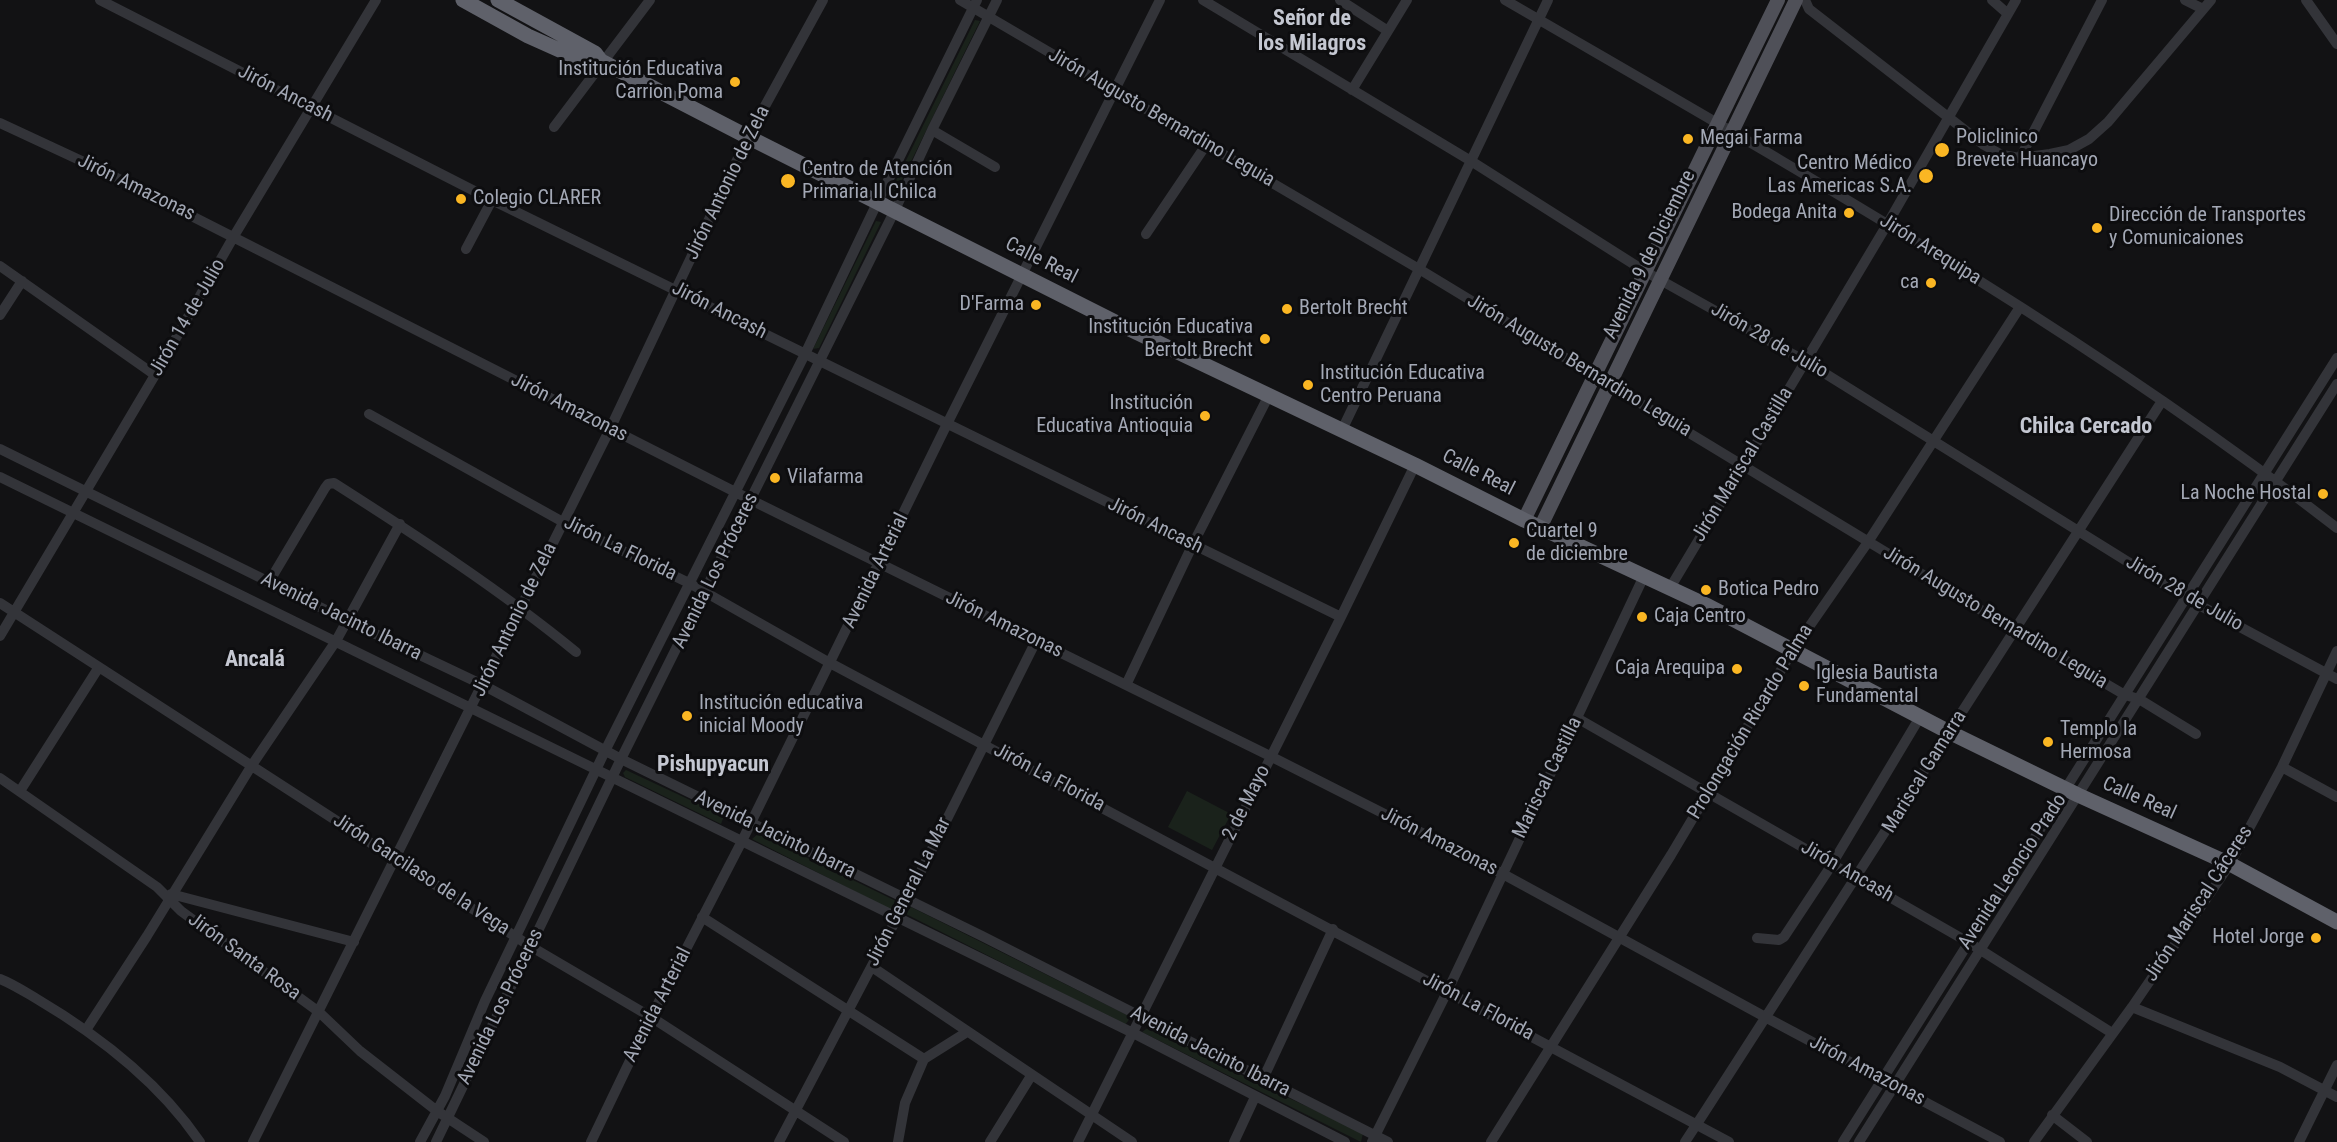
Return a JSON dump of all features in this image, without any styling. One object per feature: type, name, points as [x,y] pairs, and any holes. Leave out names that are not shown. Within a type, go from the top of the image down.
[{"type":"highway","name":"Calle Real","points":[[463,0],[528,36],[574,57],[588,63],[602,61]]},
{"type":"highway","name":"Calle Real","points":[[498,0],[595,53],[602,61],[1121,325],[1415,465],[1540,528],[1670,588],[1949,732],[2230,864],[2337,922]]},
{"type":"main road","name":"Avenida 9 de Diciembre","points":[[1524,520],[1719,123],[1776,1]]},
{"type":"main road","name":"Avenida 9 de Diciembre","points":[[1540,528],[1608,383],[1794,5]]},
{"type":"street","name":"Jirón Ancash","points":[[100,0],[492,200],[1341,617]]},
{"type":"street","name":"Jirón 14 de Julio","points":[[0,636],[155,375],[234,236],[376,0]]},
{"type":"street","points":[[554,127],[650,0]]},
{"type":"street","name":"Jirón Antonio de Zela","points":[[253,1142],[610,429],[748,137],[823,0]]},
{"type":"street","name":"Jirón Augusto Bernardino Leguia","points":[[960,0],[975,4],[988,17],[1419,269],[2014,630],[2125,695],[2139,699],[2196,734]]},
{"type":"street","name":"Avenida Los Próceres","points":[[436,1142],[621,759],[895,210],[997,0]]},
{"type":"street","name":"Avenida Arterial","points":[[591,1142],[651,1017],[742,841],[947,424],[1160,0]]},
{"type":"street","name":"Jirón 28 de Julio","points":[[1203,0],[1471,161],[1646,272],[1805,361],[2186,598],[2337,679]]},
{"type":"street","points":[[1340,0],[1388,31]]},
{"type":"street","points":[[1352,90],[1407,0]]},
{"type":"street","name":"Jirón Arequipa","points":[[1505,0],[1888,223],[2163,401],[2276,481],[2337,528]]},
{"type":"street","points":[[1342,430],[1548,0]]},
{"type":"street","points":[[1992,0],[2008,14]]},
{"type":"street","name":"Jirón Mariscal Castilla","points":[[1670,588],[1888,223],[2016,0]]},
{"type":"street","points":[[2020,158],[2102,0]]},
{"type":"street","points":[[2185,0],[2204,9]]},
{"type":"street","points":[[1776,1],[1794,5],[1807,4],[1948,118],[2002,155],[2020,158],[2069,150],[2089,139],[2108,122],[2211,0]]},
{"type":"street","points":[[2306,0],[2337,44]]},
{"type":"street","name":"Avenida Los Próceres","points":[[420,1142],[437,1112],[516,936],[606,751],[805,354],[975,4]]},
{"type":"street","name":"Jirón Amazonas","points":[[0,123],[234,236],[751,500],[1270,756],[1503,874],[1767,1018],[1894,1084],[1981,1138],[2001,1142]]},
{"type":"street","points":[[932,130],[995,167]]},
{"type":"street","points":[[1146,234],[1206,145]]},
{"type":"street","points":[[466,249],[492,200]]},
{"type":"street","points":[[0,266],[155,375]]},
{"type":"street","points":[[0,315],[22,281]]},
{"type":"street","name":"Prolongación Ricardo Palma","points":[[1491,1142],[1671,855],[1793,650],[1868,542],[2020,307]]},
{"type":"street","name":"Avenida Leoncio Prado","points":[[1859,1142],[1979,949],[2072,791],[2125,695],[2337,358]]},
{"type":"street","name":"Avenida Leoncio Prado","points":[[1843,1142],[1968,942],[2072,791],[2139,699],[2337,384]]},
{"type":"street","points":[[1126,685],[1193,544],[1269,395]]},
{"type":"street","name":"Mariscal Gamarra","points":[[1686,1142],[2163,401]]},
{"type":"street","points":[[2306,407],[2318,415]]},
{"type":"street","name":"Jirón La Florida","points":[[369,414],[563,522],[689,583],[831,663],[1448,990],[1729,1142]]},
{"type":"street","name":"Avenida Jacinto Ibarra","points":[[0,449],[483,685],[621,759],[1065,977],[1263,1079],[1373,1139],[1388,1142]]},
{"type":"street","name":"2 de Mayo","points":[[1078,1142],[1415,465]]},
{"type":"street","name":"Avenida Jacinto Ibarra","points":[[0,477],[1133,1034],[1345,1142]]},
{"type":"street","points":[[269,582],[324,488],[334,483],[400,524],[521,608],[576,652]]},
{"type":"street","points":[[86,1030],[252,765],[336,641],[400,524]]},
{"type":"street","name":"Mariscal Castilla","points":[[1373,1139],[1448,990],[1644,576]]},
{"type":"street","name":"Jirón Garcilaso de la Vega","points":[[0,603],[530,946],[651,1017],[844,1142]]},
{"type":"street","name":"Jirón General La Mar","points":[[779,1142],[897,919],[1036,641]]},
{"type":"street","name":"Jirón Mariscal Cáceres","points":[[2034,1142],[2132,1007],[2230,864],[2282,767],[2337,651]]},
{"type":"street","points":[[20,791],[99,667]]},
{"type":"street","points":[[1757,938],[1779,940],[1784,937],[1832,863],[1920,717]]},
{"type":"street","name":"Jirón Ancash","points":[[1577,718],[1968,942],[2112,1033]]},
{"type":"street","points":[[2282,767],[2337,797]]},
{"type":"street","name":"Jirón Santa Rosa","points":[[0,778],[157,887],[319,1012],[360,1051],[437,1112],[484,1142]]},
{"type":"street","points":[[169,897],[354,942]]},
{"type":"street","points":[[702,917],[924,1059]]},
{"type":"street","points":[[1263,1079],[1333,929]]},
{"type":"street","points":[[872,967],[1132,1142]]},
{"type":"street","points":[[1055,996],[1065,977]]},
{"type":"street","points":[[0,979],[99,1038],[153,1087],[180,1115],[200,1142]]},
{"type":"street","points":[[2132,1007],[2280,1067],[2337,1097]]},
{"type":"street","points":[[898,1142],[905,1103],[924,1059],[967,1032]]},
{"type":"street","points":[[2299,1142],[2337,1065]]},
{"type":"street","points":[[990,1142],[1031,1076]]},
{"type":"street","points":[[1234,1142],[1255,1097]]},
{"type":"street","points":[[2052,1115],[2086,1142]]},
{"type":"shaded area","points":[[975,20],[980,21],[894,196],[889,195]]},
{"type":"shaded area","points":[[876,221],[881,222],[819,348],[813,349]]},
{"type":"shaded area","points":[[626,770],[724,816],[721,824],[625,777],[623,773]]},
{"type":"shaded area","points":[[1187,791],[1231,814],[1212,850],[1168,827]]},
{"type":"shaded area","points":[[758,834],[896,901],[891,910],[752,839]]},
{"type":"shaded area","points":[[911,907],[1131,1017],[1125,1025],[906,914]]},
{"type":"shaded area","points":[[1149,1027],[1257,1083],[1363,1133],[1361,1142],[1142,1032]]},
{"type":"place","name":"Institución Educativa Carrion Poma","points":[[735,82]]},
{"type":"place","name":"Megai Farma","points":[[1688,139]]},
{"type":"place","name":"Policlinico Brevete Huancayo","points":[[1942,150]]},
{"type":"place","name":"Centro Médico Las Americas S.A.","points":[[1926,176]]},
{"type":"place","name":"Centro de Atención Primaria II Chilca","points":[[788,181]]},
{"type":"place","name":"Colegio CLARER","points":[[461,199]]},
{"type":"place","name":"Bodega Anita","points":[[1849,213]]},
{"type":"place","name":"Dirección de Transportes y Comunicaiones","points":[[2097,228]]},
{"type":"place","name":"ca","points":[[1931,283]]},
{"type":"place","name":"D'Farma","points":[[1036,305]]},
{"type":"place","name":"Bertolt Brecht","points":[[1287,309]]},
{"type":"place","name":"Institución Educativa Bertolt Brecht","points":[[1265,339]]},
{"type":"place","name":"Institución Educativa Centro Peruana","points":[[1308,385]]},
{"type":"place","name":"Institución Educativa Antioquia","points":[[1205,416]]},
{"type":"place","name":"Vilafarma","points":[[775,478]]},
{"type":"place","name":"La Noche Hostal","points":[[2323,494]]},
{"type":"place","name":"Cuartel 9 de diciembre","points":[[1514,543]]},
{"type":"place","name":"Botica Pedro","points":[[1706,590]]},
{"type":"place","name":"Caja Centro","points":[[1642,617]]},
{"type":"place","name":"Caja Arequipa","points":[[1737,669]]},
{"type":"place","name":"Iglesia Bautista Fundamental","points":[[1804,686]]},
{"type":"place","name":"Institución educativa inicial Moody","points":[[687,716]]},
{"type":"place","name":"Templo la Hermosa","points":[[2048,742]]},
{"type":"place","name":"Hotel Jorge","points":[[2316,938]]},
{"type":"district","name":"Señor de los Milagros","points":[[1312,32]]},
{"type":"district","name":"Chilca Cercado","points":[[2086,427]]},
{"type":"district","name":"Ancalá","points":[[255,660]]},
{"type":"district","name":"Pishupyacun","points":[[713,765]]}]
